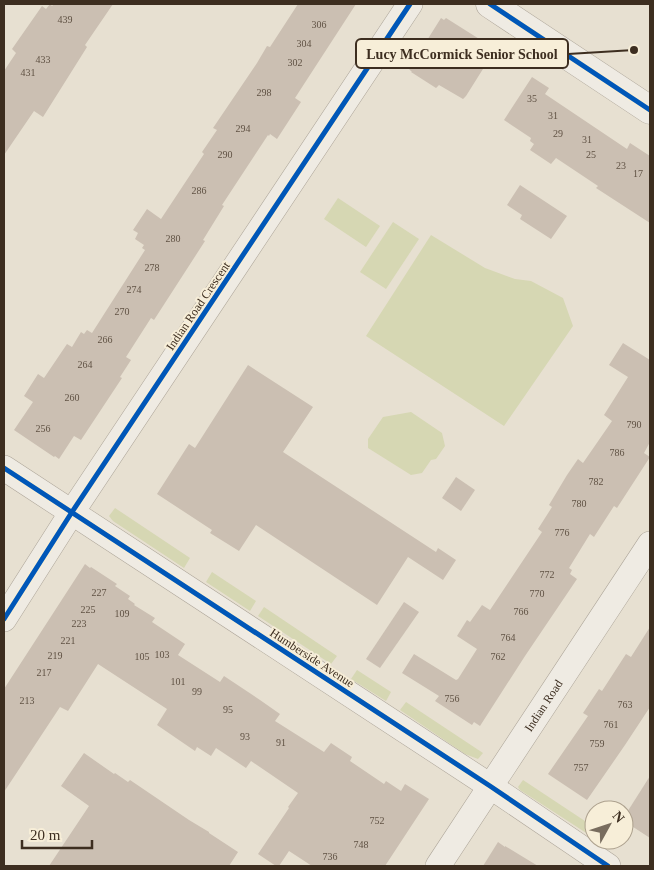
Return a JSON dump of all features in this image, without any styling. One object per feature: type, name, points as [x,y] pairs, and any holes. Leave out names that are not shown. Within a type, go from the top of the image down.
[{"type":"street","name":"Indian Road Crescent","points":[[4,619],[72,512],[410,4]]},
{"type":"street","points":[[490,4],[650,110]]},
{"type":"street","name":"Humberside Avenue","points":[[4,468],[490,786],[608,866]]},
{"type":"street","name":"Indian Road","points":[[438,866],[650,544]]},
{"type":"green space","points":[[338,198],[380,226],[366,247],[324,219]]},
{"type":"green space","points":[[393,222],[419,239],[386,289],[360,272]]},
{"type":"green space","points":[[431,235],[485,268],[515,279],[531,281],[563,298],[573,326],[504,426],[366,336]]},
{"type":"green space","points":[[411,412],[442,433],[445,446],[436,459],[431,460],[422,473],[411,475],[368,448],[368,439],[383,417]]},
{"type":"green space","points":[[115,508],[190,558],[184,568],[113,521],[109,516]]},
{"type":"green space","points":[[212,572],[256,601],[250,611],[206,582]]},
{"type":"green space","points":[[264,607],[337,656],[331,664],[258,616]]},
{"type":"green space","points":[[357,670],[391,692],[386,701],[351,679]]},
{"type":"green space","points":[[406,702],[483,753],[478,759],[465,754],[400,710]]},
{"type":"green space","points":[[523,780],[584,820],[584,832],[520,790],[518,787]]},
{"type":"building","points":[[50,4],[52,6],[54,4],[113,4],[85,45],[87,47],[43,117],[34,111],[4,155],[4,71],[16,53],[12,49],[42,6],[46,9]]},
{"type":"building","points":[[298,4],[356,4],[295,98],[301,102],[277,139],[270,134],[268,135],[222,205],[224,206],[203,240],[205,241],[154,320],[151,318],[126,357],[131,360],[120,377],[122,378],[81,440],[74,436],[59,459],[54,457],[14,430],[33,402],[24,396],[38,374],[44,378],[67,344],[72,347],[81,332],[84,334],[87,330],[92,333],[145,250],[142,248],[144,245],[135,239],[138,233],[133,230],[147,209],[161,219],[204,154],[202,152],[217,130],[213,128],[267,46],[270,47]]},
{"type":"building","points":[[441,18],[444,20],[446,18],[484,42],[482,46],[493,53],[463,99],[439,85],[436,88],[409,69]]},
{"type":"building","points":[[532,77],[549,88],[545,94],[618,143],[627,149],[630,143],[650,156],[650,223],[596,188],[598,186],[556,158],[551,164],[530,150],[534,144],[530,141],[531,138],[504,120]]},
{"type":"building","points":[[520,185],[567,216],[551,239],[520,219],[522,215],[507,205]]},
{"type":"building","points":[[623,343],[650,360],[650,442],[644,453],[650,457],[617,508],[614,506],[594,537],[590,534],[569,568],[572,570],[570,574],[577,579],[480,726],[474,722],[472,725],[435,701],[439,696],[402,673],[414,654],[456,680],[458,679],[477,649],[457,636],[467,620],[470,622],[482,605],[490,610],[542,532],[538,529],[552,507],[549,505],[567,475],[578,459],[583,463],[612,421],[604,415],[628,377],[609,365]]},
{"type":"building","points":[[248,365],[313,407],[283,452],[436,552],[438,548],[456,560],[443,580],[408,557],[377,605],[256,525],[239,551],[210,533],[212,530],[157,494],[189,444],[195,448]]},
{"type":"building","points":[[456,477],[475,490],[461,511],[442,498]]},
{"type":"building","points":[[85,564],[117,584],[115,586],[130,596],[128,599],[134,605],[155,618],[152,622],[185,644],[178,655],[220,682],[224,676],[280,714],[275,721],[324,752],[331,743],[352,757],[350,761],[384,784],[386,781],[401,791],[405,784],[429,799],[385,866],[312,866],[289,851],[279,866],[276,866],[258,854],[298,793],[251,761],[246,768],[216,748],[211,756],[197,747],[195,751],[157,725],[167,709],[98,664],[68,711],[60,707],[4,792],[4,689]]},
{"type":"building","points":[[404,602],[419,612],[380,668],[366,659]]},
{"type":"building","points":[[650,627],[650,707],[587,800],[548,774],[588,716],[583,713],[599,689],[602,691],[626,654],[631,657]]},
{"type":"building","points":[[84,753],[114,774],[128,782],[130,780],[238,852],[229,866],[49,866],[89,806],[61,786]]},
{"type":"building","points":[[650,776],[650,838],[634,828],[634,801]]},
{"type":"building","points":[[498,842],[505,847],[538,866],[483,866]]},
{"type":"cycle path","points":[[4,619],[72,512],[410,4]]},
{"type":"cycle path","points":[[490,4],[650,110]]},
{"type":"cycle path","points":[[4,468],[490,786],[608,866]]},
{"type":"place","name":"Lucy McCormick Senior School","points":[[634,50]]}]
